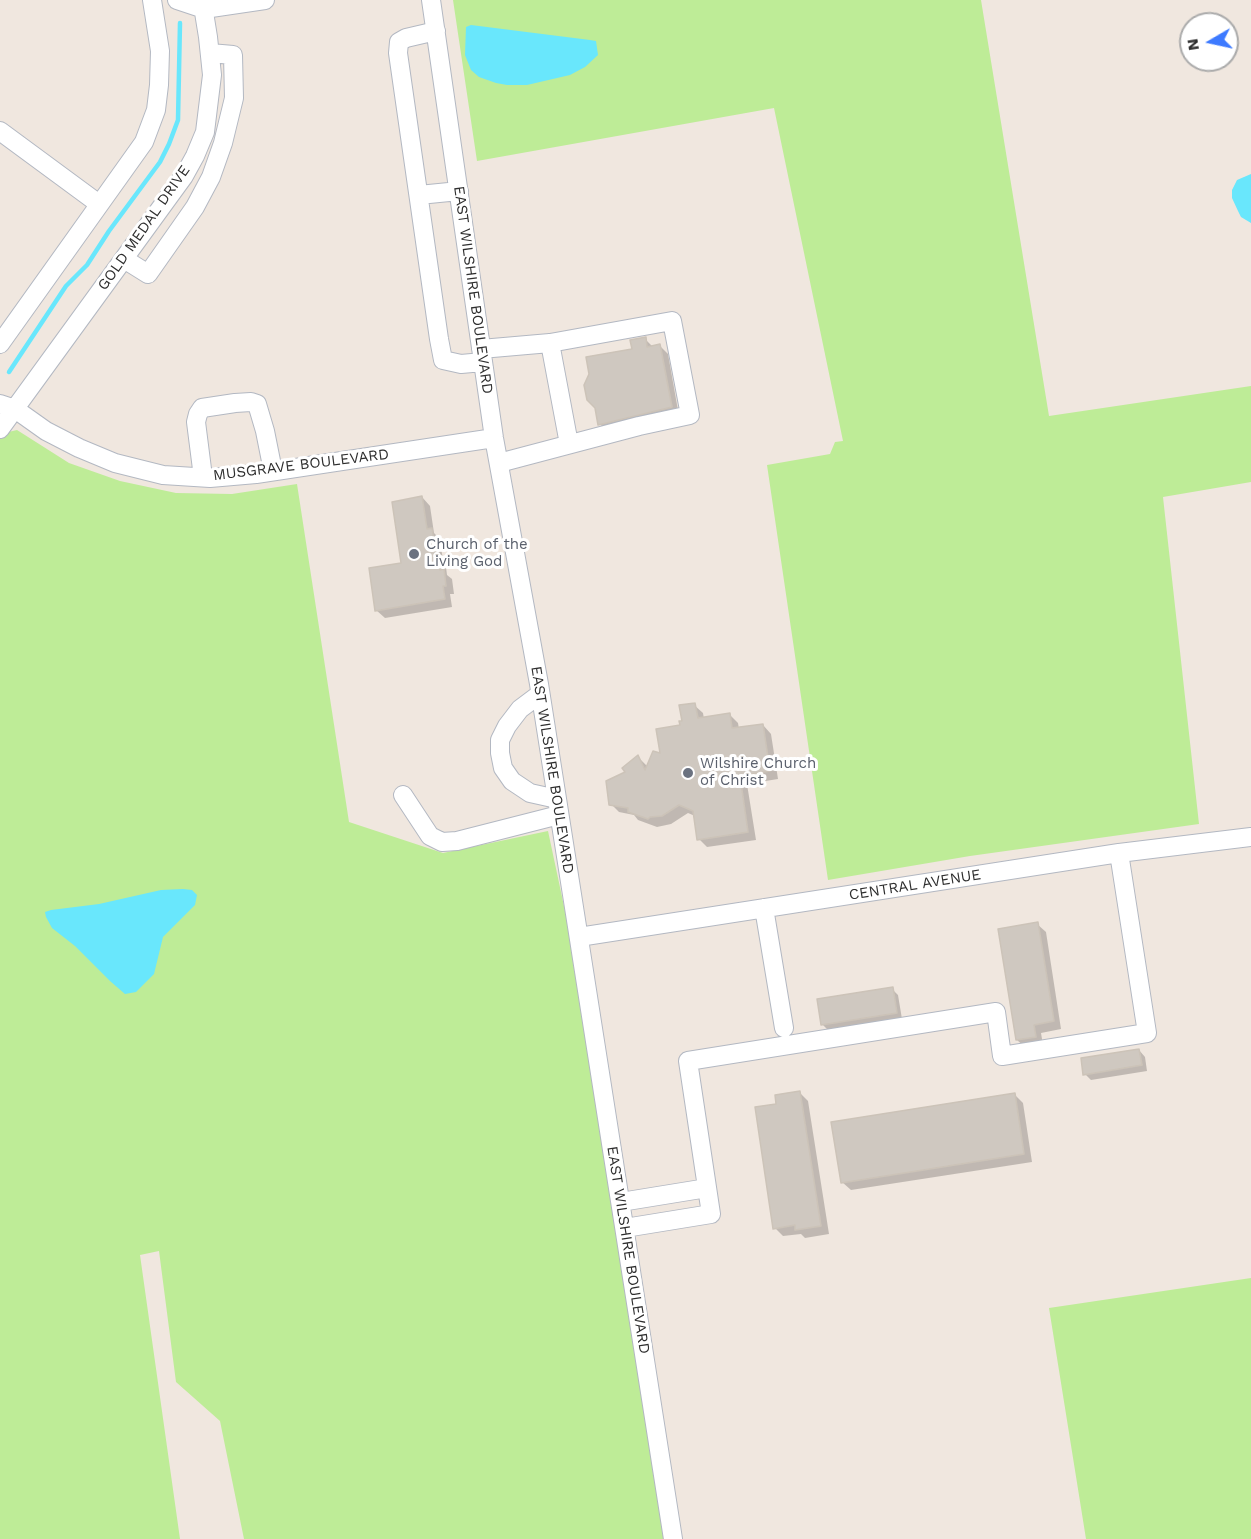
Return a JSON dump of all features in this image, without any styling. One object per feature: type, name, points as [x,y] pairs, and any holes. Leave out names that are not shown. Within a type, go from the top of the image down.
[{"type":"street","points":[[0,344],[144,142],[156,110],[160,51],[153,0]]},
{"type":"street","points":[[177,0],[203,5],[265,0]]},
{"type":"street","name":"EAST WILSHIRE BOULEVARD","points":[[432,0],[494,438],[540,694],[673,1539]]},
{"type":"street","name":"GOLD MEDAL DRIVE","points":[[0,429],[7,406],[124,259],[184,176],[196,152],[205,132],[212,75],[203,5]]},
{"type":"street","points":[[436,31],[406,38],[399,42],[398,53],[443,360],[461,364],[482,355],[672,321],[690,416],[639,426],[499,463]]},
{"type":"street","points":[[124,259],[148,274],[195,207],[211,177],[234,98],[233,55],[210,53]]},
{"type":"street","points":[[0,131],[99,204]]},
{"type":"street","points":[[196,152],[217,159]]},
{"type":"street","points":[[419,195],[459,190]]},
{"type":"street","points":[[550,343],[569,444]]},
{"type":"street","name":"MUSGRAVE BOULEVARD","points":[[0,391],[7,406],[46,431],[115,463],[163,475],[203,477],[273,471],[494,438]]},
{"type":"street","points":[[203,477],[196,422],[198,414],[202,408],[235,403],[257,404],[273,471]]},
{"type":"street","points":[[540,694],[520,709],[507,726],[500,740],[500,753],[503,768],[512,781],[558,807]]},
{"type":"street","points":[[403,795],[430,836],[442,842],[457,841],[558,807]]},
{"type":"street","name":"CENTRAL AVENUE","points":[[579,937],[1119,854],[1251,837]]},
{"type":"street","points":[[625,1228],[711,1214],[687,1061],[996,1012],[1002,1056],[1147,1033],[1119,854]]},
{"type":"street","points":[[765,908],[784,1028]]},
{"type":"street","points":[[621,1202],[707,1188]]},
{"type":"green space","points":[[453,0],[981,0],[1049,416],[1251,386],[1251,482],[1163,497],[1199,824],[970,856],[828,880],[767,465],[830,454],[835,442],[843,441],[774,108],[477,161]]},
{"type":"green space","points":[[17,430],[69,463],[120,481],[176,493],[232,494],[297,484],[349,822],[443,853],[548,831],[571,939],[664,1539],[244,1539],[220,1421],[176,1382],[159,1251],[140,1255],[180,1539],[0,1539],[0,439],[4,433]]},
{"type":"green space","points":[[1251,1278],[1251,1539],[1086,1539],[1049,1308]]},
{"type":"water","points":[[471,25],[596,41],[598,55],[585,67],[570,75],[527,85],[496,83],[479,77],[471,70],[465,55],[466,27]]},
{"type":"water","points":[[1251,174],[1251,223],[1241,217],[1232,198],[1232,190],[1237,180]]},
{"type":"water","points":[[161,890],[192,890],[197,895],[195,905],[163,937],[154,974],[136,992],[125,994],[75,946],[52,928],[45,912],[99,904]]},
{"type":"building","points":[[646,337],[647,347],[660,344],[672,407],[598,425],[595,408],[587,400],[584,385],[589,374],[586,357],[632,349],[630,340]]},
{"type":"building","name":"Church of the Living God","points":[[422,496],[427,529],[432,528],[436,557],[438,557],[440,570],[444,569],[445,599],[375,611],[369,568],[401,563],[392,502]]},
{"type":"building","name":"Wilshire Church of Christ","points":[[695,703],[698,718],[730,713],[732,728],[763,724],[770,771],[740,776],[748,832],[697,840],[693,811],[679,805],[662,816],[648,819],[628,812],[628,808],[609,805],[606,781],[625,772],[622,768],[638,755],[645,770],[653,751],[660,753],[656,729],[680,725],[679,721],[682,721],[679,705]]},
{"type":"building","points":[[1038,922],[1054,1021],[1034,1025],[1036,1037],[1016,1040],[998,929]]},
{"type":"building","points":[[893,987],[897,1013],[821,1025],[817,999]]},
{"type":"building","points":[[1139,1049],[1142,1065],[1083,1075],[1081,1058]]},
{"type":"building","points":[[800,1091],[821,1226],[795,1230],[795,1225],[773,1229],[755,1107],[776,1104],[775,1095]]},
{"type":"building","points":[[1015,1093],[1024,1154],[841,1183],[831,1122]]},
{"type":"waterway","points":[[9,372],[66,286],[87,265],[160,162],[169,144],[178,120],[180,23]]},
{"type":"place","name":"Church of the Living God","points":[[414,554]]},
{"type":"place","name":"Wilshire Church of Christ","points":[[688,773]]}]
